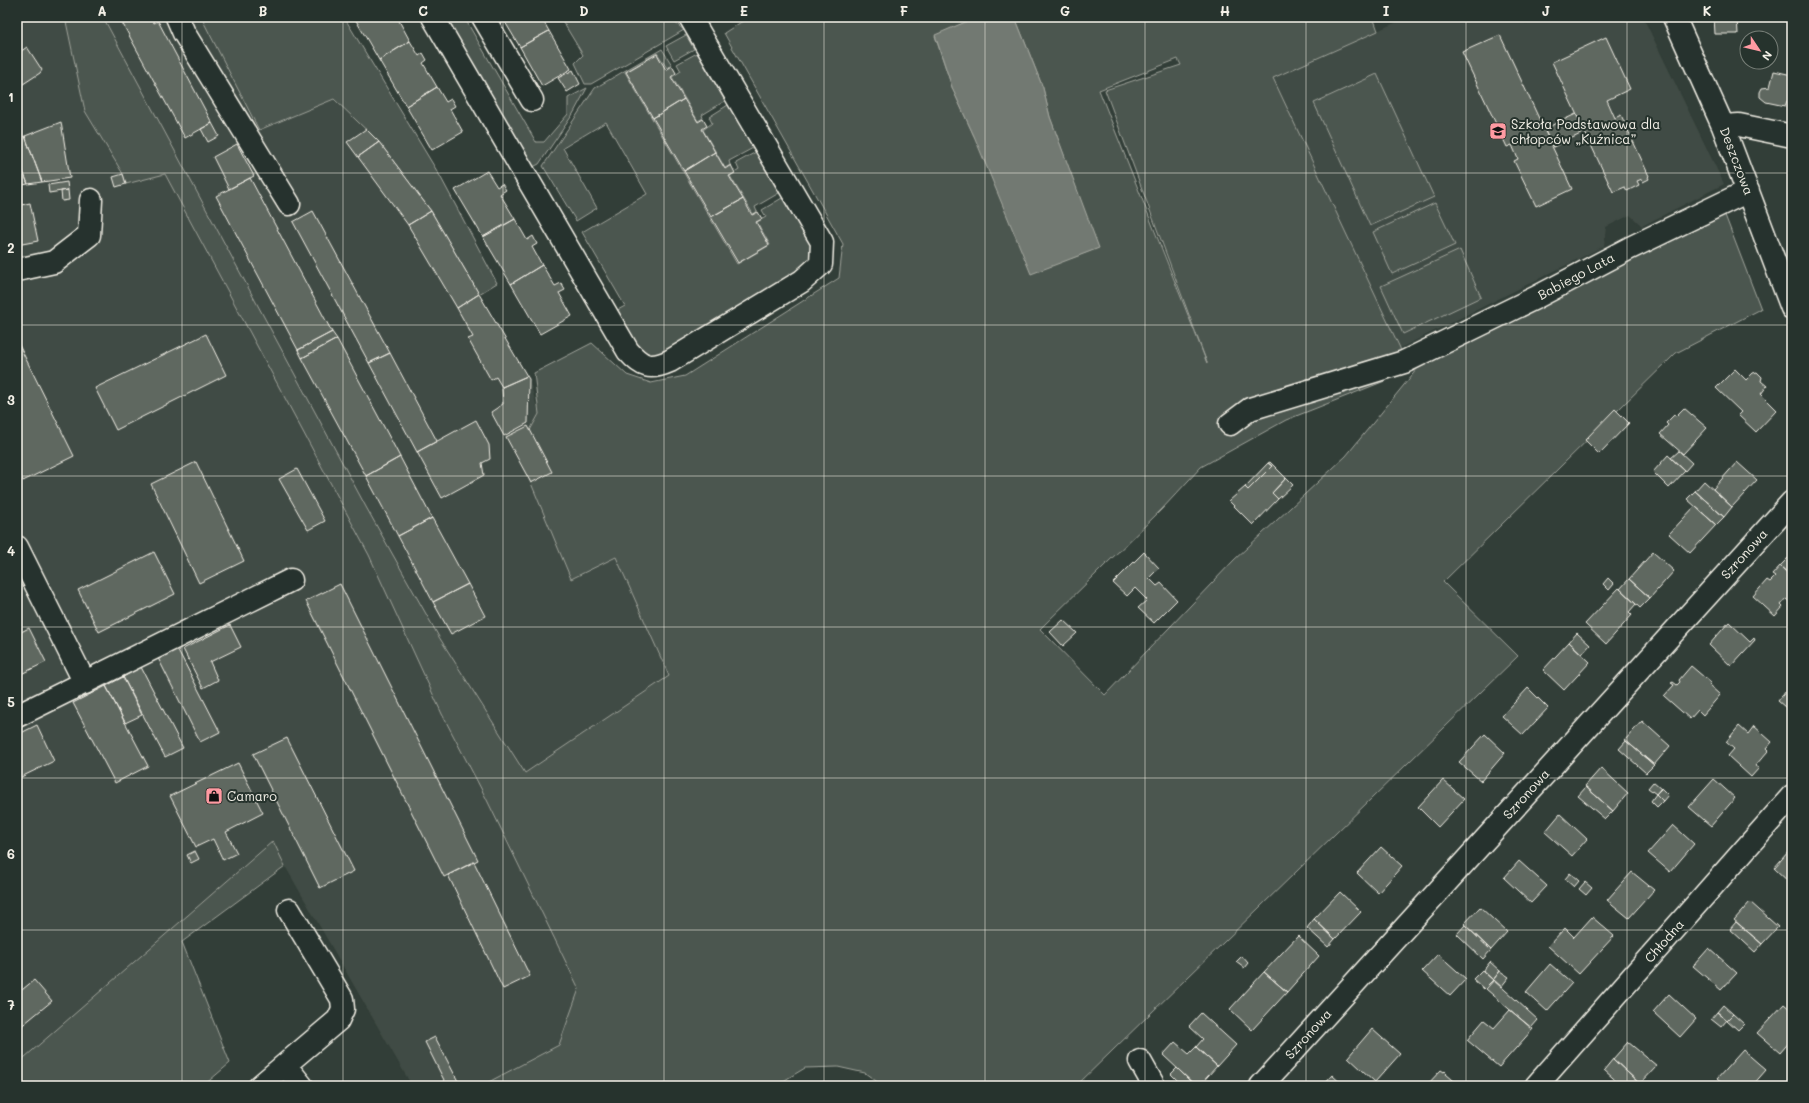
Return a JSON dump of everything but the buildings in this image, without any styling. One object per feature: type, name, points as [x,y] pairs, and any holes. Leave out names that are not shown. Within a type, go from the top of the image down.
[{"type":"street","points":[[177,17],[184,33],[290,204]]},
{"type":"street","points":[[433,17],[628,351],[636,360],[648,366],[659,366],[670,361],[802,282],[821,264],[822,242],[690,17]]},
{"type":"street","points":[[484,17],[532,100]]},
{"type":"street","name":"Deszczowa","points":[[1674,17],[1723,126],[1792,308]]},
{"type":"street","points":[[1723,126],[1739,125],[1792,136]]},
{"type":"street","name":"Babiego Lata","points":[[1230,424],[1250,409],[1404,362],[1748,190]]},
{"type":"street","points":[[17,270],[54,262],[88,235],[91,200]]},
{"type":"street","name":"Szronowa","points":[[1260,1086],[1792,502]]},
{"type":"street","points":[[17,546],[85,683]]},
{"type":"street","points":[[17,716],[291,580]]},
{"type":"street","name":"Chłodna","points":[[1536,1086],[1792,796]]},
{"type":"street","points":[[260,1086],[338,1020],[343,1009],[342,999],[335,985],[289,910]]},
{"type":"street","points":[[1140,1061],[1154,1086]]},
{"type":"street","points":[[285,1065],[302,1086]]},
{"type":"shaded area","points":[[17,17],[65,17],[85,111],[123,174],[126,184],[165,174],[369,555],[442,714],[486,798],[579,989],[559,1045],[481,1086],[412,1086],[285,866],[273,841],[17,1064]]},
{"type":"shaded area","points":[[65,17],[103,17],[366,507],[439,637],[525,773],[669,676],[616,557],[571,579],[518,452],[539,414],[534,373],[592,343],[627,375],[651,383],[685,376],[839,278],[843,244],[724,33],[749,17],[977,17],[935,36],[953,90],[974,136],[1072,258],[1098,248],[1050,117],[1043,88],[1015,17],[1373,17],[1378,31],[1273,78],[1400,348],[1405,373],[1286,420],[1201,467],[1162,509],[1040,629],[1105,695],[1234,560],[1346,456],[1417,369],[1723,210],[1761,309],[1676,353],[1443,582],[1518,656],[1076,1086],[883,1086],[865,1073],[838,1067],[805,1068],[775,1086],[481,1086],[559,1045],[579,989],[486,798],[442,714],[369,555],[165,174],[126,184],[123,174],[85,111]],"holes":[[[1178,59],[1181,65],[1105,90],[1207,363],[1099,90]]]},
{"type":"shaded area","points":[[103,17],[201,17],[259,130],[333,99],[379,142],[431,211],[529,379],[539,414],[518,452],[571,579],[616,557],[669,676],[525,773],[439,637],[366,507]]},
{"type":"shaded area","points":[[201,17],[344,17],[440,176],[497,283],[479,294],[431,211],[379,142],[334,99],[259,130]]},
{"type":"shaded area","points":[[439,17],[464,17],[536,142],[544,142],[568,114],[568,98],[587,88],[573,114],[539,164],[531,168]]},
{"type":"shaded area","points":[[560,17],[668,17],[684,30],[591,84],[585,84],[575,63],[583,55]]},
{"type":"shaded area","points":[[977,17],[1015,17],[1043,88],[1050,117],[1099,248],[1031,274],[974,136],[953,90],[935,35]]},
{"type":"shaded area","name":"Szkoła Podstawowa dla chłopców „Kuźnica”","points":[[1408,17],[1524,17],[1527,24],[1542,17],[1643,17],[1724,184],[1642,226],[1630,215],[1606,227],[1604,246],[1400,348],[1273,78]]},
{"type":"shaded area","points":[[686,35],[694,49],[674,60],[666,46]]},
{"type":"shaded area","points":[[662,49],[672,65],[667,68],[657,53],[625,72],[737,264],[770,245],[757,222],[766,217],[762,210],[782,198],[799,226],[804,224],[818,258],[668,356],[646,359],[614,312],[625,306],[582,232],[647,194],[606,122],[563,148],[597,208],[576,221],[543,166],[595,88]]},
{"type":"shaded area","points":[[697,53],[725,101],[702,115],[703,118],[698,121],[672,77],[681,71],[677,64]]},
{"type":"shaded area","points":[[1377,74],[1434,197],[1370,226],[1314,103]]},
{"type":"shaded area","points":[[728,105],[753,148],[729,161],[730,165],[725,168],[703,130],[712,123],[709,117]]},
{"type":"shaded area","points":[[756,152],[779,193],[755,207],[757,212],[753,214],[730,176],[739,170],[736,163]]},
{"type":"shaded area","points":[[1435,203],[1455,245],[1392,274],[1373,232]]},
{"type":"shaded area","points":[[1460,250],[1481,297],[1403,334],[1381,286]]},
{"type":"shaded area","points":[[273,841],[285,866],[182,942],[230,1063],[203,1086],[17,1086],[17,1064]]},
{"type":"place","name":"Szkoła Podstawowa dla chłopców „Kuźnica”","points":[[1498,131]]},
{"type":"place","name":"Camaro","points":[[214,796]]}]
